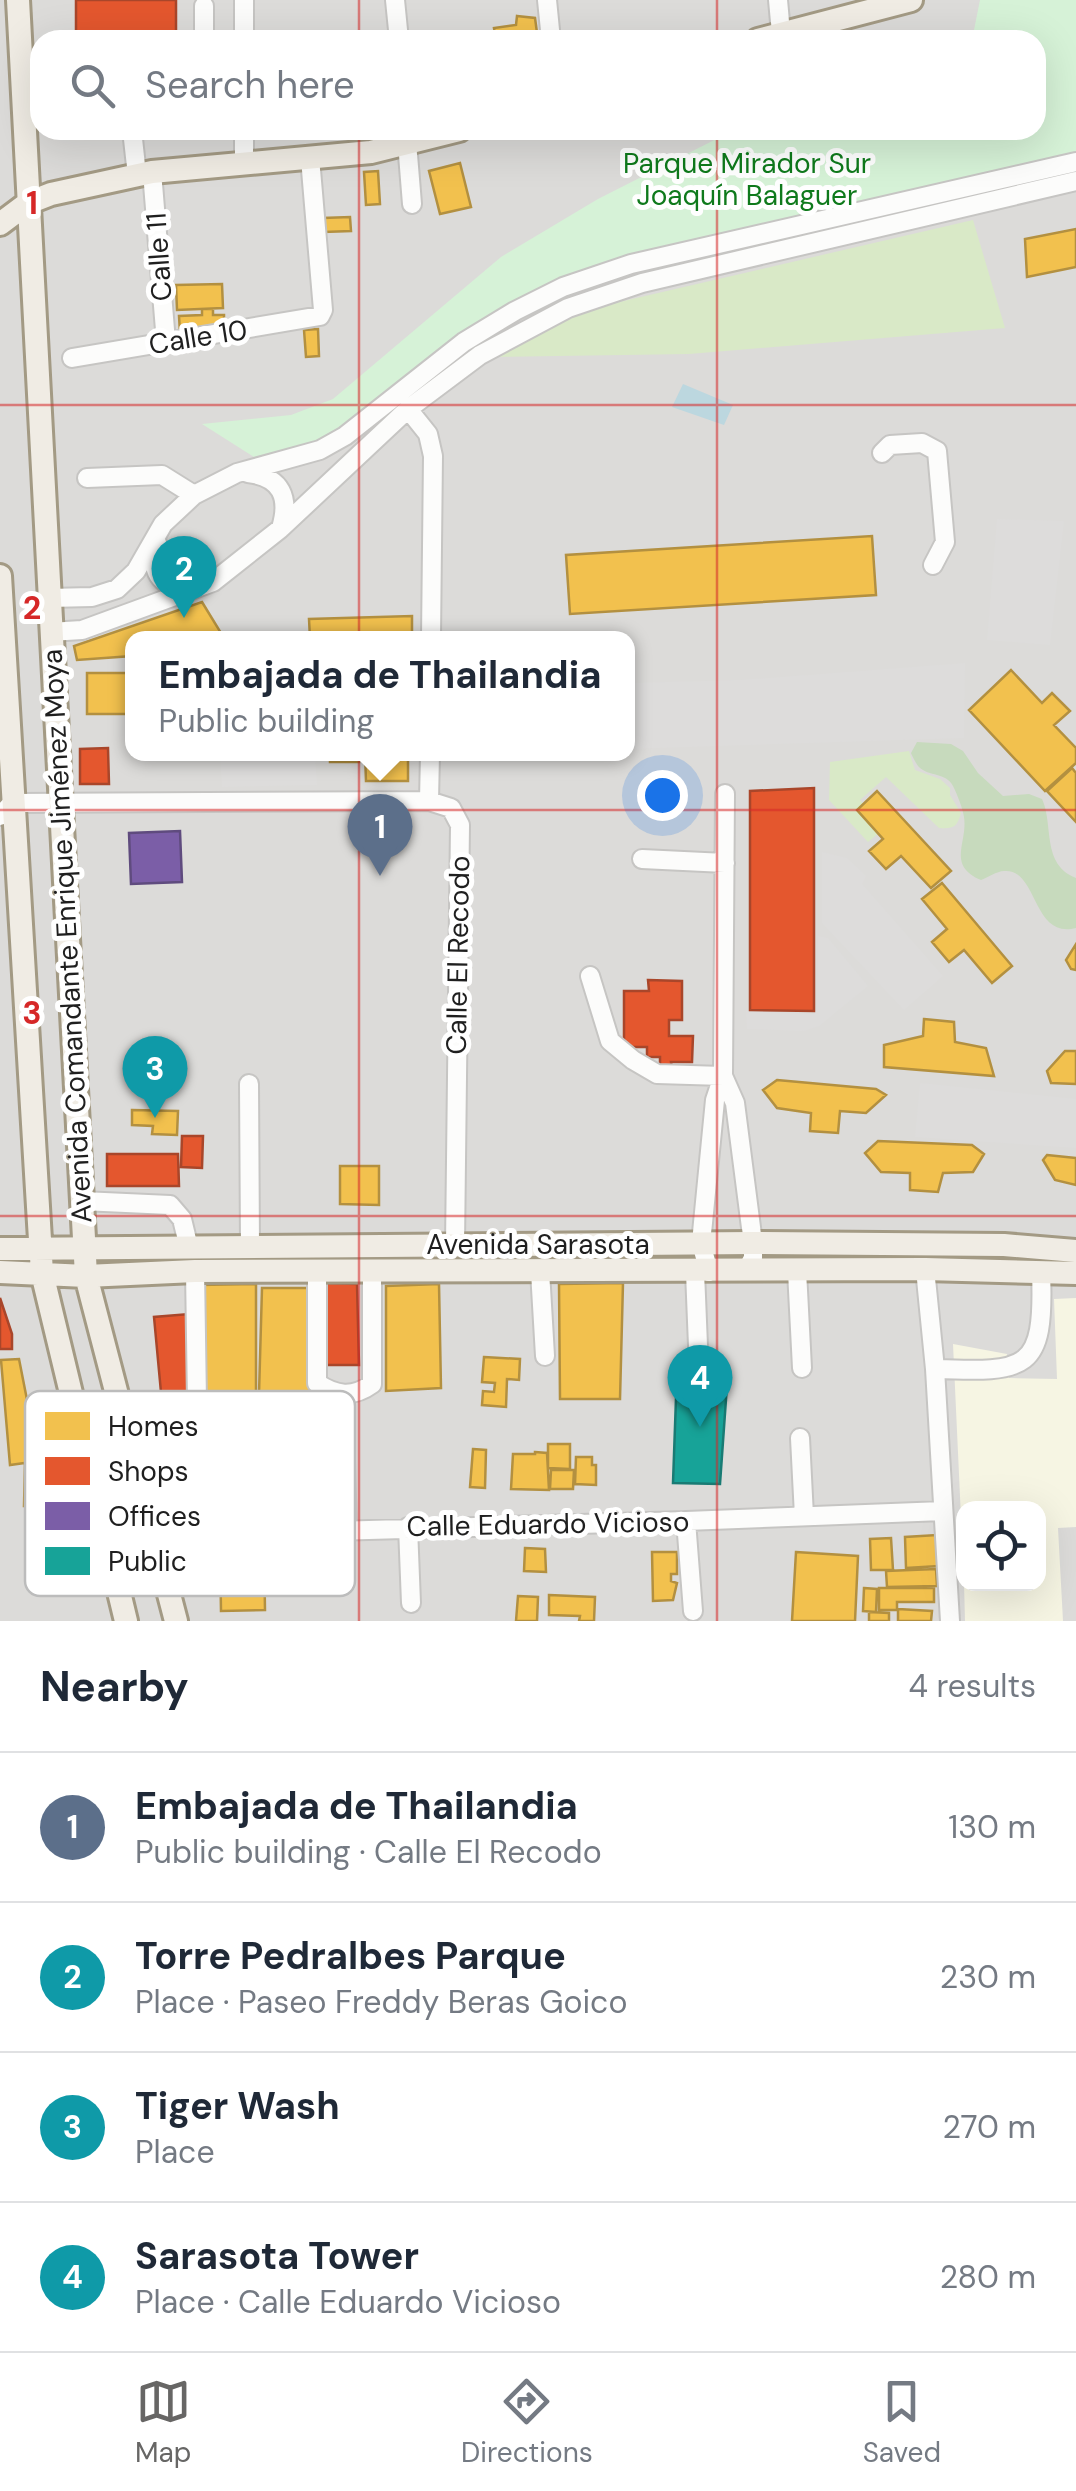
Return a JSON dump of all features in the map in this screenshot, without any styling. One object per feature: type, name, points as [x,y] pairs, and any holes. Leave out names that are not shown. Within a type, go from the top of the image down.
[{"type":"main road","name":"Avenida Comandante Enrique Jiménez Moya","points":[[18,0],[84,1250],[86,1276],[115,1391]]},
{"type":"main road","points":[[792,30],[906,0]]},
{"type":"main road","points":[[0,224],[28,203],[52,194],[145,174],[310,158],[392,140]]},
{"type":"main road","name":"Avenida Comandante Enrique Jiménez Moya","points":[[0,576],[6,810],[42,1273],[70,1391]]},
{"type":"main road","name":"Avenida Sarasota","points":[[0,1272],[86,1276],[250,1248],[753,1243],[1004,1245],[1076,1251]]},
{"type":"main road","name":"Avenida Sarasota","points":[[0,1248],[84,1250],[317,1272],[925,1269],[1076,1273]]},
{"type":"main road","name":"Avenida Comandante Enrique Jiménez Moya","points":[[120,1596],[126,1621]]},
{"type":"main road","name":"Avenida Comandante Enrique Jiménez Moya","points":[[170,1596],[176,1621]]},
{"type":"street","points":[[244,0],[244,30]]},
{"type":"street","points":[[395,0],[397,30]]},
{"type":"street","points":[[547,0],[550,30]]},
{"type":"street","points":[[778,0],[781,30]]},
{"type":"street","points":[[204,6],[204,30]]},
{"type":"street","name":"Calle 11","points":[[135,140],[145,174],[166,342]]},
{"type":"street","points":[[244,140],[244,162]]},
{"type":"street","points":[[406,140],[412,204]]},
{"type":"street","name":"Calle 10","points":[[72,358],[320,316],[310,158]]},
{"type":"street","points":[[50,632],[82,630],[213,582],[280,528],[408,409],[480,354],[568,308],[642,283],[1032,182],[1076,162]]},
{"type":"street","points":[[49,598],[92,596],[117,589],[136,571],[163,524],[194,495],[237,473],[320,450],[345,436],[464,342],[563,287],[630,264],[1032,182],[1076,181]]},
{"type":"street","points":[[408,409],[428,434],[433,456],[431,631]]},
{"type":"street","points":[[882,453],[890,444],[922,443],[937,451],[945,528],[944,542],[933,566]]},
{"type":"street","points":[[237,473],[261,474],[278,484],[285,500],[280,528]]},
{"type":"street","points":[[87,478],[162,475],[194,495]]},
{"type":"street","points":[[163,524],[153,562],[158,577],[176,587],[213,582]]},
{"type":"street","points":[[6,810],[59,803],[430,800],[430,761]]},
{"type":"street","points":[[698,1346],[701,1243],[716,1100],[723,1076],[725,794]]},
{"type":"street","name":"Calle El Recodo","points":[[430,800],[451,808],[460,826],[455,1245]]},
{"type":"street","points":[[642,859],[725,863]]},
{"type":"street","points":[[590,976],[610,1040],[633,1060],[657,1074],[723,1076]]},
{"type":"street","points":[[723,1076],[735,1103],[753,1243],[753,1258],[746,1271]]},
{"type":"street","points":[[249,1084],[250,1248]]},
{"type":"street","points":[[82,1201],[170,1205],[182,1218],[192,1260],[197,1391]]},
{"type":"street","points":[[925,1269],[950,1621]]},
{"type":"street","points":[[797,1270],[802,1368]]},
{"type":"street","points":[[540,1271],[545,1356]]},
{"type":"street","points":[[317,1272],[317,1383],[328,1391]]},
{"type":"street","points":[[355,1392],[372,1384],[372,1272]]},
{"type":"street","points":[[935,1369],[995,1370],[1027,1357],[1034,1350],[1043,1319],[1040,1272]]},
{"type":"street","points":[[800,1438],[804,1516]]},
{"type":"street","name":"Calle Eduardo Vicioso","points":[[355,1530],[942,1510]]},
{"type":"street","points":[[686,1521],[692,1610]]},
{"type":"street","points":[[408,1528],[412,1603]]},
{"type":"shaded area","points":[[0,0],[1076,0],[1076,1621],[0,1621]]},
{"type":"shaded area","points":[[997,519],[1064,521],[1050,645],[987,640]]},
{"type":"shaded area","points":[[965,663],[964,738],[635,749],[635,683],[741,680]]},
{"type":"shaded area","points":[[220,761],[315,761],[317,785],[222,787]]},
{"type":"shaded area","points":[[822,852],[847,858],[866,876],[862,884],[943,976],[904,1010],[822,923]]},
{"type":"shaded area","points":[[818,936],[828,938],[868,986],[819,1026],[804,1031],[747,1029],[746,1011],[814,1014]]},
{"type":"shaded area","points":[[920,1083],[1076,1099],[1076,1148],[915,1137]]},
{"type":"shaded area","points":[[1076,1298],[1076,1527],[1058,1528],[1063,1621],[965,1621],[964,1591],[1046,1591],[1046,1501],[960,1501],[953,1344],[1007,1354],[1009,1378],[1057,1379],[1054,1299]]},
{"type":"green space","name":"Parque Mirador Sur Joaquín Balaguer","points":[[980,0],[1076,0],[1076,153],[620,259],[463,335],[313,445],[254,457],[202,424],[291,415],[333,399],[501,257],[598,199],[714,140],[1046,140],[1046,30],[974,30]]},
{"type":"green space","points":[[973,220],[1005,328],[689,354],[489,357],[589,309]]},
{"type":"green space","points":[[917,742],[951,744],[963,751],[978,773],[1003,796],[1029,794],[1042,799],[1053,854],[1065,872],[1076,878],[1076,928],[1062,929],[1051,924],[1015,873],[1001,871],[981,880],[964,867],[964,817],[960,802],[950,782],[918,766],[911,753]]},
{"type":"green space","points":[[909,751],[915,770],[940,779],[950,788],[961,813],[958,821],[954,826],[939,828],[886,777],[860,800],[885,828],[868,842],[829,800],[830,762]]},
{"type":"water","points":[[683,384],[733,405],[724,425],[672,407]]},
{"type":"building: Homes","points":[[517,16],[535,18],[537,30],[494,30],[494,28],[516,25]]},
{"type":"building: Homes","points":[[460,163],[471,207],[440,214],[429,171]]},
{"type":"building: Homes","points":[[378,171],[380,204],[366,205],[364,172]]},
{"type":"building: Homes","points":[[350,217],[351,231],[324,232],[323,218]]},
{"type":"building: Homes","points":[[1076,229],[1076,267],[1027,277],[1025,239]]},
{"type":"building: Homes","points":[[222,284],[223,308],[177,310],[176,285]]},
{"type":"building: Homes","points":[[202,309],[224,315],[224,331],[180,333],[179,316],[202,315]]},
{"type":"building: Homes","points":[[318,329],[319,356],[306,357],[304,330]]},
{"type":"building: Homes","points":[[872,536],[876,595],[570,614],[566,555]]},
{"type":"building: Homes","points":[[202,602],[220,631],[125,631],[125,657],[77,660],[74,646]]},
{"type":"building: Homes","points":[[412,616],[412,631],[310,631],[309,619]]},
{"type":"building: Homes","points":[[1011,670],[1042,703],[1052,693],[1070,711],[1054,725],[1076,748],[1076,763],[1045,791],[969,710]]},
{"type":"building: Homes","points":[[87,673],[125,673],[125,714],[87,714]]},
{"type":"building: Homes","points":[[365,761],[408,761],[408,781],[366,781]]},
{"type":"building: Homes","points":[[1072,768],[1076,773],[1076,822],[1047,791]]},
{"type":"building: Homes","points":[[877,791],[951,871],[931,888],[901,856],[886,869],[869,851],[883,839],[857,810]]},
{"type":"building: Homes","points":[[942,883],[1012,966],[992,983],[964,950],[949,962],[932,942],[947,929],[922,899]]},
{"type":"building: Homes","points":[[1076,944],[1076,970],[1066,960]]},
{"type":"building: Homes","points":[[924,1019],[954,1022],[955,1042],[986,1048],[994,1076],[884,1067],[884,1045],[923,1036]]},
{"type":"building: Homes","points":[[1065,1051],[1076,1051],[1076,1084],[1051,1083],[1047,1071]]},
{"type":"building: Homes","points":[[777,1080],[876,1089],[886,1095],[866,1113],[840,1111],[838,1133],[810,1131],[811,1113],[777,1108],[763,1090]]},
{"type":"building: Homes","points":[[132,1110],[178,1111],[177,1135],[152,1134],[153,1126],[132,1125]]},
{"type":"building: Homes","points":[[878,1141],[972,1145],[984,1154],[973,1172],[943,1173],[938,1192],[910,1190],[910,1173],[881,1172],[865,1153]]},
{"type":"building: Homes","points":[[1047,1155],[1076,1158],[1076,1185],[1055,1180],[1043,1160]]},
{"type":"building: Homes","points":[[340,1166],[379,1166],[379,1205],[340,1204]]},
{"type":"building: Homes","points":[[623,1283],[620,1399],[560,1399],[559,1284]]},
{"type":"building: Homes","points":[[256,1284],[256,1391],[201,1391],[198,1285]]},
{"type":"building: Homes","points":[[439,1284],[441,1388],[386,1391],[386,1286]]},
{"type":"building: Homes","points":[[262,1288],[309,1288],[310,1391],[259,1391]]},
{"type":"building: Homes","points":[[484,1357],[520,1359],[519,1380],[507,1379],[506,1407],[482,1405],[483,1391],[494,1392],[495,1383],[482,1382]]},
{"type":"building: Homes","points":[[19,1359],[25,1391],[25,1463],[10,1465],[1,1360]]},
{"type":"building: Homes","points":[[548,1444],[570,1444],[570,1469],[548,1468]]},
{"type":"building: Homes","points":[[473,1449],[486,1450],[485,1488],[470,1487]]},
{"type":"building: Homes","points":[[547,1453],[549,1490],[511,1489],[513,1454]]},
{"type":"building: Homes","points":[[576,1457],[592,1457],[596,1485],[575,1484]]},
{"type":"building: Homes","points":[[551,1470],[574,1470],[573,1489],[550,1489]]},
{"type":"building: Homes","points":[[937,1535],[939,1566],[906,1568],[905,1537]]},
{"type":"building: Homes","points":[[891,1538],[893,1570],[871,1570],[870,1539]]},
{"type":"building: Homes","points":[[525,1548],[545,1549],[546,1572],[524,1571]]},
{"type":"building: Homes","points":[[652,1552],[677,1552],[677,1574],[671,1574],[671,1581],[677,1583],[673,1600],[653,1601]]},
{"type":"building: Homes","points":[[796,1552],[858,1556],[855,1621],[792,1621]]},
{"type":"building: Homes","points":[[936,1569],[937,1586],[887,1587],[886,1571]]},
{"type":"building: Homes","points":[[864,1588],[877,1589],[876,1612],[863,1611]]},
{"type":"building: Homes","points":[[879,1588],[934,1588],[934,1602],[897,1602],[897,1610],[879,1610]]},
{"type":"building: Homes","points":[[549,1595],[595,1597],[594,1621],[579,1621],[580,1616],[549,1615]]},
{"type":"building: Homes","points":[[221,1596],[265,1596],[265,1610],[221,1611]]},
{"type":"building: Homes","points":[[518,1596],[538,1597],[537,1621],[516,1621]]},
{"type":"building: Homes","points":[[898,1609],[932,1611],[931,1621],[898,1621]]},
{"type":"building: Homes","points":[[869,1612],[889,1613],[889,1621],[869,1621]]},
{"type":"building: Shops","points":[[76,0],[176,0],[176,30],[76,30]]},
{"type":"building: Shops","points":[[108,748],[109,784],[80,784],[80,749]]},
{"type":"building: Shops","points":[[814,788],[814,1011],[750,1010],[750,791]]},
{"type":"building: Shops","points":[[648,980],[682,981],[682,1020],[669,1020],[669,1036],[693,1036],[692,1062],[671,1062],[672,1068],[660,1068],[660,1057],[647,1057],[647,1047],[624,1047],[624,991],[649,991]]},
{"type":"building: Shops","points":[[182,1136],[203,1136],[202,1168],[181,1167]]},
{"type":"building: Shops","points":[[107,1154],[178,1154],[179,1186],[107,1186]]},
{"type":"building: Shops","points":[[321,1283],[357,1284],[359,1365],[325,1365]]},
{"type":"building: Shops","points":[[0,1298],[12,1334],[12,1349],[0,1349]]},
{"type":"building: Shops","points":[[189,1314],[192,1391],[161,1391],[154,1317]]},
{"type":"building: Offices","points":[[180,831],[182,882],[131,884],[129,833]]},
{"type":"building: Public","points":[[677,1370],[728,1371],[720,1484],[673,1483]]},
{"type":"place","name":"Torre Pedralbes Parque","points":[[184,618]]},
{"type":"place","name":"Embajada de Thailandia","points":[[380,876]]},
{"type":"place","name":"Tiger Wash","points":[[155,1118]]},
{"type":"place","name":"Sarasota Tower","points":[[700,1427]]}]
